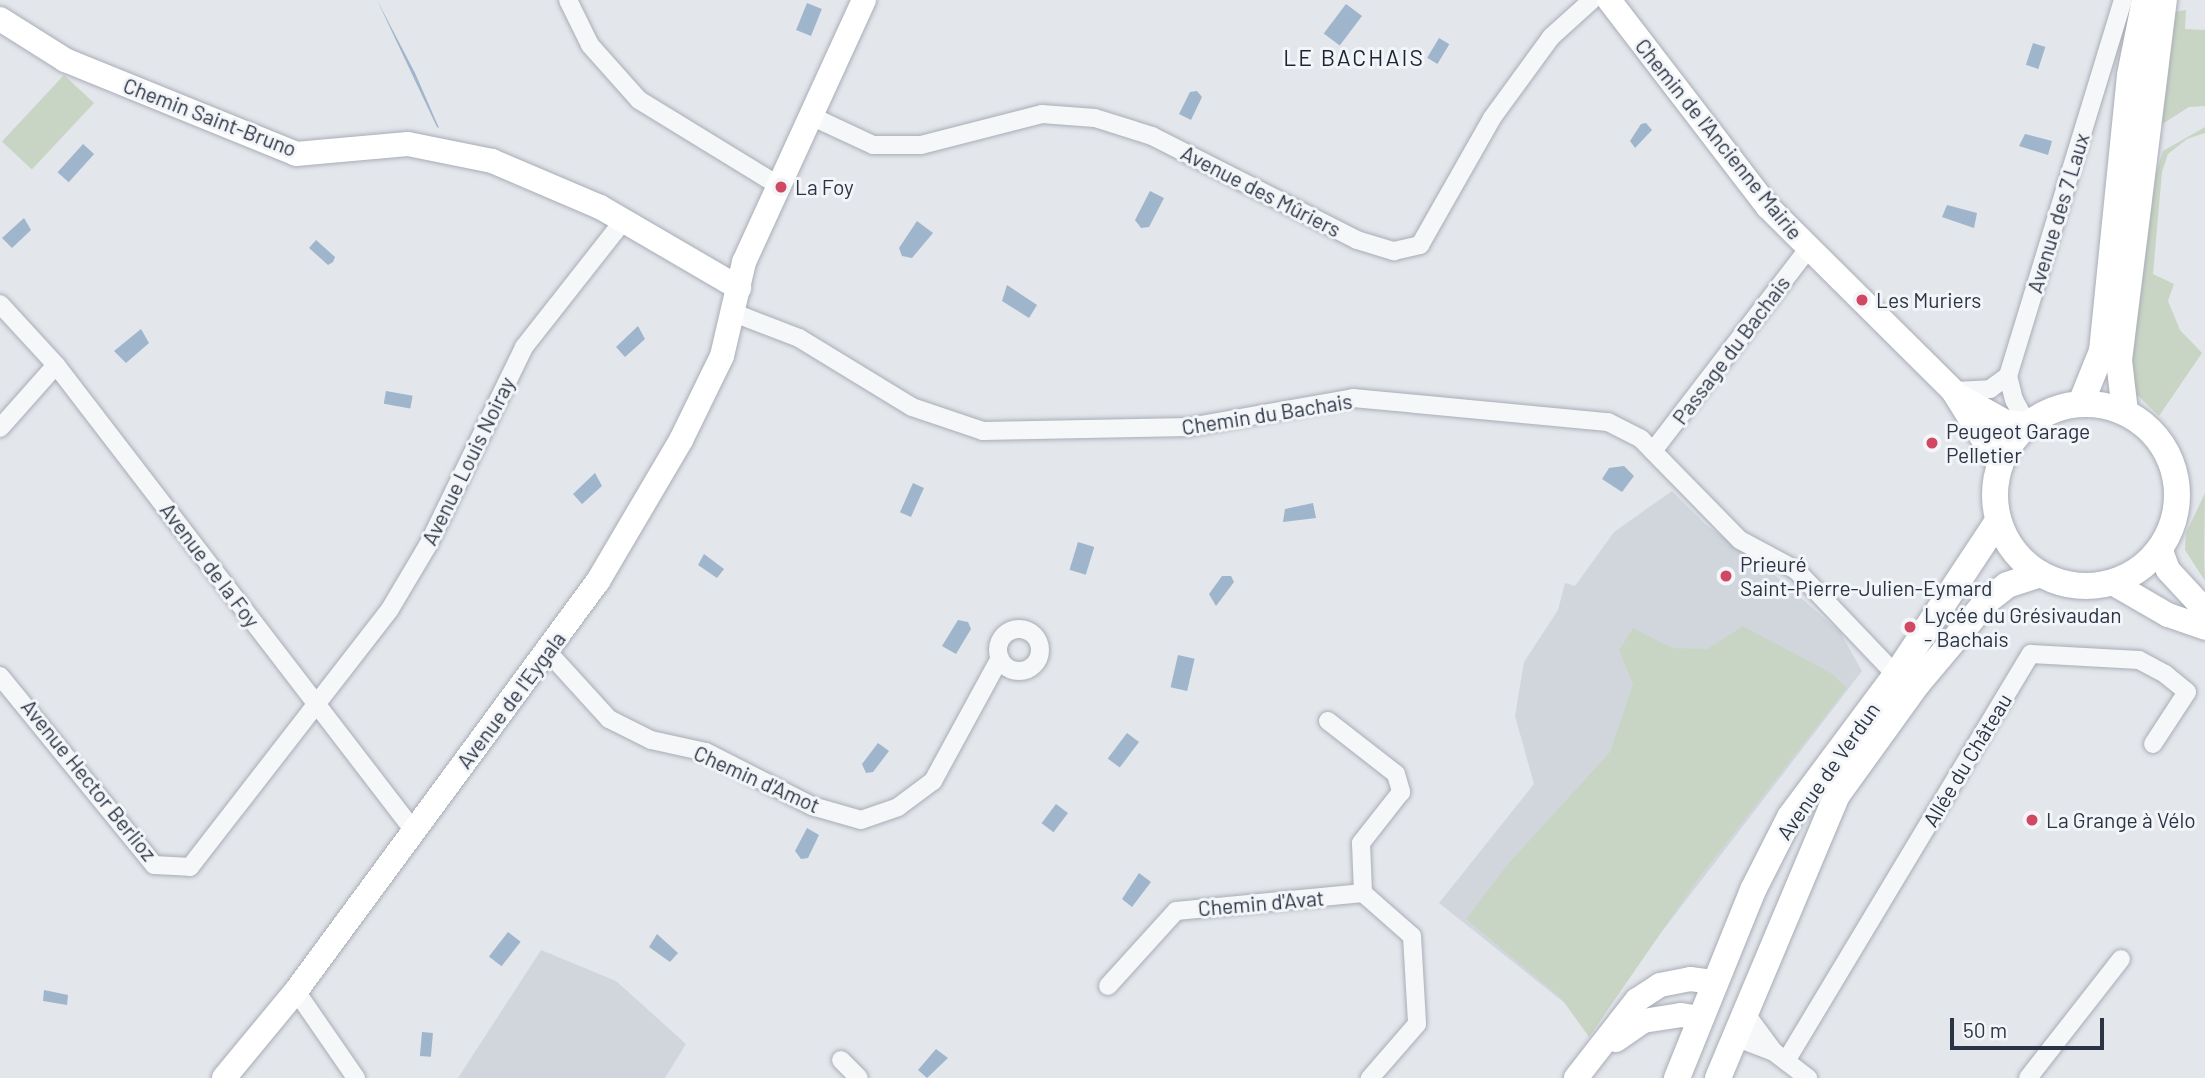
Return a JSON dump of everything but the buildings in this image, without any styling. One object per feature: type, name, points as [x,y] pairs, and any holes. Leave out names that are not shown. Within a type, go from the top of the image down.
[{"type":"main road","name":"Avenue des 7 Laux","points":[[2081,403],[2102,351],[2130,75],[2145,0]]},
{"type":"main road","points":[[2125,412],[2119,360],[2164,0]]},
{"type":"main road","points":[[2081,403],[2125,412],[2151,430],[2174,471],[2177,503],[2160,548],[2138,569],[2111,582],[2076,585],[2040,575],[2008,545],[1998,521],[1994,493],[1999,465],[2027,424],[2053,410],[2081,403]]},
{"type":"main road","name":"Avenue de Verdun","points":[[1677,1078],[1713,982],[1790,817],[1896,675],[1998,521]]},
{"type":"main road","name":"Avenue de Verdun","points":[[1718,1078],[1837,795],[1860,760],[1988,600],[2007,585],[2040,575]]},
{"type":"main road","points":[[1713,982],[1746,1014]]},
{"type":"main road","points":[[1699,1018],[1735,1037]]},
{"type":"street","points":[[568,0],[590,46],[639,100],[781,187]]},
{"type":"street","name":"Avenue de l'Eygala","points":[[225,1078],[296,991],[598,582],[681,440],[722,356],[744,262],[781,187],[864,0]]},
{"type":"street","name":"Avenue des Mûriers","points":[[813,117],[873,145],[921,145],[1042,114],[1095,118],[1152,136],[1357,240],[1394,251],[1420,245],[1492,118],[1551,37],[1592,0]]},
{"type":"street","name":"Chemin de l'Ancienne Mairie","points":[[1609,0],[1768,207],[1808,249],[1954,391],[2006,422],[2027,424]]},
{"type":"street","name":"Avenue des 7 Laux","points":[[2008,376],[2123,0]]},
{"type":"street","name":"Chemin Saint-Bruno","points":[[0,19],[65,61],[296,154],[408,144],[441,148],[492,162],[624,220],[739,288]]},
{"type":"street","name":"Avenue Louis Noiray","points":[[318,707],[390,609],[428,545],[523,347],[624,220]]},
{"type":"street","name":"Passage du Bachais","points":[[1653,451],[1808,249]]},
{"type":"street","name":"Avenue de la Foy","points":[[0,304],[56,365],[414,831]]},
{"type":"street","name":"Chemin du Bachais","points":[[734,313],[799,338],[912,407],[984,431],[1189,427],[1353,398],[1608,422],[1653,451],[1740,540],[1796,570],[1896,675]]},
{"type":"street","points":[[0,428],[56,365]]},
{"type":"street","points":[[1954,391],[1990,389],[2008,376],[2014,400],[2027,424]]},
{"type":"street","name":"Chemin de l'Ancienne Mairie","points":[[1954,391],[1999,465]]},
{"type":"street","points":[[2160,548],[2168,570],[2205,610]]},
{"type":"street","points":[[2111,582],[2168,615],[2205,628]]},
{"type":"street","name":"Chemin d'Amot","points":[[548,652],[609,719],[651,740],[706,752],[812,806],[862,820],[898,807],[933,781],[1000,658]]},
{"type":"street","name":"Allée du Château","points":[[1780,1056],[2031,654],[2139,660],[2165,674],[2187,692],[2153,744]]},
{"type":"street","name":"Avenue Hector Berlioz","points":[[0,676],[154,865],[190,867],[318,707]]},
{"type":"street","points":[[1328,721],[1396,774],[1401,792],[1361,843],[1363,893],[1412,936],[1417,1024],[1370,1078]]},
{"type":"street","name":"Chemin d'Avat","points":[[1108,986],[1176,911],[1363,893]]},
{"type":"street","points":[[2028,1078],[2121,959]]},
{"type":"street","points":[[1576,1078],[1637,1000],[1660,985],[1690,979],[1713,982]]},
{"type":"street","points":[[296,991],[356,1078]]},
{"type":"street","points":[[1746,1014],[1780,1056],[1808,1078]]},
{"type":"street","points":[[1596,1055],[1643,1021],[1681,1015],[1699,1018]]},
{"type":"street","points":[[1735,1037],[1780,1056]]},
{"type":"street","points":[[841,1060],[859,1078]]},
{"type":"shaded area","points":[[1672,491],[1705,524],[1777,577],[1840,632],[1862,671],[1591,1024],[1439,903],[1534,784],[1515,716],[1524,662],[1558,610],[1565,583],[1575,586],[1614,532]]},
{"type":"shaded area","points":[[541,950],[616,981],[686,1044],[665,1078],[458,1078]]},
{"type":"green space","points":[[2186,10],[2185,29],[2205,30],[2205,106],[2189,107],[2159,126],[2175,12]]},
{"type":"green space","points":[[64,75],[94,103],[32,170],[2,142]]},
{"type":"green space","points":[[2205,127],[2205,133],[2187,139],[2168,154],[2162,172],[2153,274],[2174,284],[2168,301],[2180,330],[2202,353],[2159,416],[2132,390],[2130,372],[2156,174],[2163,151]]},
{"type":"green space","points":[[2205,493],[2205,581],[2185,550],[2186,533]]},
{"type":"green space","points":[[1743,626],[1831,673],[1847,688],[1698,879],[1589,1037],[1561,998],[1466,919],[1508,864],[1610,752],[1633,684],[1619,650],[1633,628],[1672,648],[1707,649]]},
{"type":"water","points":[[377,0],[415,73],[439,128],[437,127]]},
{"type":"water","points":[[807,3],[822,9],[811,36],[796,30]]},
{"type":"water","points":[[1346,4],[1362,16],[1340,46],[1324,34]]},
{"type":"water","points":[[1439,38],[1449,44],[1437,64],[1427,58]]},
{"type":"water","points":[[2033,43],[2045,47],[2038,69],[2026,65]]},
{"type":"water","points":[[1197,91],[1202,97],[1191,120],[1179,114],[1190,92]]},
{"type":"water","points":[[1646,123],[1652,130],[1635,148],[1630,141],[1641,124]]},
{"type":"water","points":[[2025,134],[2052,141],[2048,155],[2019,146]]},
{"type":"water","points":[[83,144],[94,154],[69,182],[58,172]]},
{"type":"water","points":[[1150,191],[1164,198],[1149,227],[1141,228],[1135,220]]},
{"type":"water","points":[[1947,205],[1977,213],[1974,228],[1942,217]]},
{"type":"water","points":[[24,218],[31,230],[12,248],[2,238]]},
{"type":"water","points":[[917,221],[933,233],[912,258],[902,256],[899,248]]},
{"type":"water","points":[[316,240],[335,257],[333,262],[328,265],[309,248]]},
{"type":"water","points":[[1007,285],[1037,305],[1029,318],[1002,301]]},
{"type":"water","points":[[638,326],[645,339],[625,357],[616,347]]},
{"type":"water","points":[[141,329],[149,343],[126,363],[114,351]]},
{"type":"water","points":[[386,391],[413,396],[410,408],[384,404]]},
{"type":"water","points":[[1624,466],[1634,476],[1622,492],[1602,479],[1609,468]]},
{"type":"water","points":[[595,473],[602,486],[582,504],[573,494]]},
{"type":"water","points":[[913,483],[924,488],[911,517],[900,512]]},
{"type":"water","points":[[1313,503],[1316,518],[1283,522],[1285,509]]},
{"type":"water","points":[[1078,542],[1094,547],[1086,575],[1070,570]]},
{"type":"water","points":[[704,554],[724,569],[717,578],[698,565]]},
{"type":"water","points":[[1222,576],[1231,576],[1234,582],[1216,606],[1209,594]]},
{"type":"water","points":[[958,620],[968,622],[971,629],[956,654],[942,646]]},
{"type":"water","points":[[1178,655],[1195,659],[1187,691],[1171,687]]},
{"type":"water","points":[[1127,733],[1139,742],[1120,768],[1108,759]]},
{"type":"water","points":[[878,743],[889,751],[873,772],[866,773],[862,764]]},
{"type":"water","points":[[1056,804],[1068,813],[1054,832],[1042,823]]},
{"type":"water","points":[[807,828],[819,835],[808,858],[801,859],[795,851]]},
{"type":"water","points":[[1139,873],[1151,882],[1132,907],[1122,899]]},
{"type":"water","points":[[508,932],[521,942],[502,966],[489,956]]},
{"type":"water","points":[[657,934],[678,953],[670,962],[649,947]]},
{"type":"water","points":[[44,990],[68,995],[67,1005],[43,1001]]},
{"type":"water","points":[[422,1032],[433,1033],[431,1057],[420,1056]]},
{"type":"water","points":[[936,1049],[948,1058],[927,1078],[918,1070]]},
{"type":"place","name":"La Foy","points":[[781,187]]},
{"type":"place","name":"Les Muriers","points":[[1862,300]]},
{"type":"place","name":"Peugeot Garage Pelletier","points":[[1932,443]]},
{"type":"place","name":"Prieuré Saint-Pierre-Julien-Eymard","points":[[1726,576]]},
{"type":"place","name":"Lycée du Grésivaudan - Bachais","points":[[1910,627]]},
{"type":"place","name":"La Grange à Vélo","points":[[2032,820]]},
{"type":"district","name":"LE BACHAIS","points":[[1354,57]]}]
